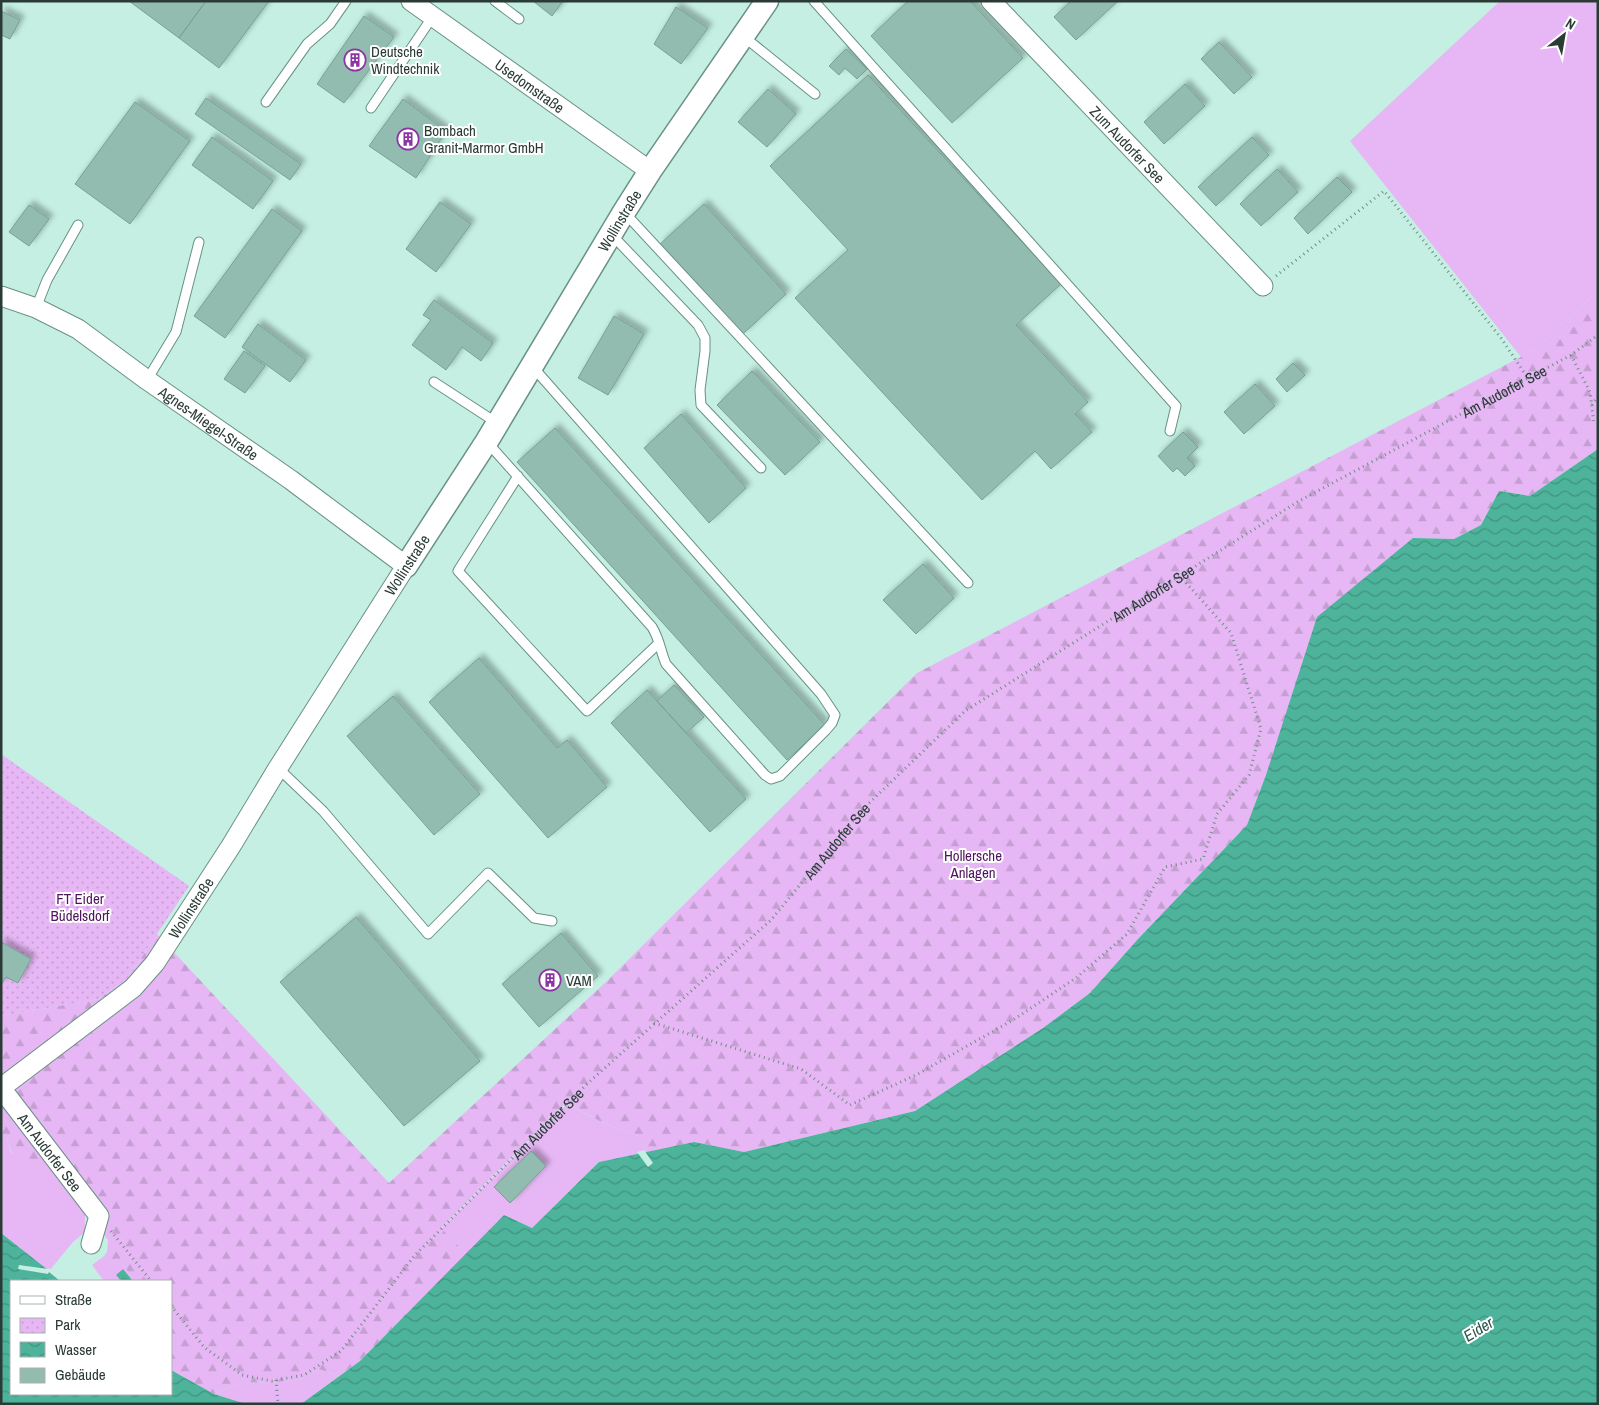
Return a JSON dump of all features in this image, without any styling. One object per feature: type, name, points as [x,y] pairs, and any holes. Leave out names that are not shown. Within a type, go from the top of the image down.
[{"type":"street","name":"Usedomstraße","points":[[411,1],[650,171]]},
{"type":"street","name":"Wollinstraße","points":[[1,1088],[133,988],[155,963],[492,432],[610,233],[766,1]]},
{"type":"street","name":"Zum Audorfer See","points":[[992,1],[1263,286]]},
{"type":"street","name":"Agnes-Miegel-Straße","points":[[1,296],[36,308],[78,329],[147,380],[291,480],[406,566]]},
{"type":"street","name":"Am Audorfer See","points":[[1,1088],[99,1216]]},
{"type":"street","points":[[91,1244],[99,1216]]},
{"type":"lane","points":[[266,102],[307,44],[330,24],[346,1]]},
{"type":"lane","points":[[495,1],[518,20]]},
{"type":"lane","points":[[814,1],[1176,406],[1170,431]]},
{"type":"lane","points":[[371,108],[433,16]]},
{"type":"lane","points":[[742,36],[815,94]]},
{"type":"lane","points":[[624,212],[968,583]]},
{"type":"lane","points":[[36,308],[47,280],[78,225]]},
{"type":"lane","points":[[610,233],[698,325],[704,338],[706,351],[700,390],[702,405],[761,468]]},
{"type":"lane","points":[[147,380],[176,332],[199,242]]},
{"type":"lane","points":[[434,382],[492,432],[518,476],[652,627],[658,638],[661,653],[666,664],[765,775],[771,779],[780,776],[832,723],[835,715],[821,694],[532,366]]},
{"type":"lane","points":[[518,476],[458,571],[587,711],[659,643]]},
{"type":"lane","points":[[278,768],[323,811],[428,934],[488,873],[534,918],[552,921]]},
{"type":"path","points":[[1263,286],[1384,191],[1501,338],[1527,377]]},
{"type":"path","name":"Am Audorfer See","points":[[172,1307],[204,1347],[242,1375],[276,1380],[304,1376],[341,1351],[415,1255],[588,1082],[771,920],[861,811],[965,711],[1299,501],[1571,355],[1598,335]]},
{"type":"path","points":[[1571,355],[1590,392],[1594,425]]},
{"type":"path","points":[[1592,406],[1598,396]]},
{"type":"path","points":[[654,1024],[801,1069],[850,1105],[916,1075],[1013,1020],[1076,978],[1128,934],[1165,867],[1203,860],[1217,814],[1249,775],[1260,730],[1231,633],[1180,576]]},
{"type":"path","points":[[99,1216],[151,1280]]},
{"type":"path","points":[[276,1380],[278,1404]]},
{"type":"green space","points":[[1500,1],[1598,1],[1598,291],[1534,350],[1521,357],[1350,141]]},
{"type":"green space","name":"Hollersche Anlagen","points":[[1598,291],[1598,449],[1530,496],[1499,491],[1481,525],[1454,539],[1413,538],[1266,775],[1247,825],[1138,939],[1090,993],[1043,1028],[915,1111],[744,1152],[694,1142],[648,1152],[635,1134],[607,1125],[566,1103],[441,1228],[466,1254],[360,1361],[339,1376],[319,1369],[304,1378],[271,1383],[242,1382],[214,1394],[172,1371],[172,1280],[135,1280],[117,1258],[110,1263],[104,1256],[107,1252],[108,1240],[44,1158],[29,1162],[19,1160],[12,1154],[7,1139],[1,1137],[1,1016],[98,999],[127,979],[157,934],[389,1183],[608,980],[917,673],[1534,350]]},
{"type":"green space","name":"FT Eider Büdelsdorf","points":[[1,754],[189,886],[127,979],[98,999],[1,1016]]},
{"type":"green space","points":[[567,1104],[607,1125],[635,1134],[648,1152],[599,1162],[532,1228],[504,1215],[466,1254],[441,1229]]},
{"type":"green space","points":[[1,1137],[7,1139],[11,1153],[44,1158],[85,1210],[85,1232],[73,1242],[49,1271],[1,1233]]},
{"type":"green space","points":[[104,1256],[110,1263],[117,1257],[135,1280],[132,1280],[123,1269],[116,1275],[120,1280],[103,1280],[92,1265]]},
{"type":"green space","points":[[319,1369],[339,1376],[301,1404],[246,1404],[214,1394],[242,1382],[271,1383],[304,1378]]},
{"type":"water","name":"Eider","points":[[1598,449],[1598,1404],[301,1404],[360,1361],[504,1215],[532,1228],[599,1162],[694,1142],[744,1152],[915,1111],[1043,1028],[1090,993],[1138,939],[1247,825],[1266,775],[1317,617],[1413,538],[1454,539],[1481,525],[1499,491],[1530,496]]},
{"type":"water","points":[[1,1233],[61,1280],[10,1280],[10,1395],[172,1395],[172,1371],[214,1394],[246,1404],[1,1404]]},
{"type":"water","points":[[123,1269],[132,1280],[120,1280],[116,1275]]},
{"type":"pier","points":[[644,1150],[653,1163],[648,1167],[637,1152]]},
{"type":"pier","points":[[19,1265],[49,1268],[63,1280],[59,1280],[49,1272],[48,1274],[18,1269]]},
{"type":"building","points":[[129,1],[206,1],[179,38]]},
{"type":"building","points":[[206,1],[269,1],[219,68],[179,38]]},
{"type":"building","points":[[533,1],[563,1],[552,16]]},
{"type":"building","points":[[908,1],[970,1],[1023,58],[952,123],[871,36]]},
{"type":"building","points":[[1071,1],[1118,1],[1076,40],[1054,17]]},
{"type":"building","points":[[676,7],[708,28],[681,64],[654,44]]},
{"type":"building","points":[[1,11],[20,20],[10,39],[1,35]]},
{"type":"building","name":"Deutsche Windtechnik","points":[[364,16],[394,37],[344,103],[317,84]]},
{"type":"building","points":[[1219,42],[1252,77],[1234,94],[1201,59]]},
{"type":"building","points":[[846,49],[867,69],[857,79],[845,68],[839,75],[829,66]]},
{"type":"building","points":[[868,75],[1061,284],[1016,325],[1088,402],[1075,414],[1092,432],[1051,469],[1035,451],[982,500],[795,298],[848,250],[770,166]]},
{"type":"building","points":[[1185,84],[1205,106],[1164,144],[1144,122]]},
{"type":"building","points":[[768,89],[796,114],[767,147],[738,122]]},
{"type":"building","points":[[206,98],[301,164],[290,180],[195,114]]},
{"type":"building","name":"Bombach Granit-Marmor GmbH","points":[[403,99],[446,131],[416,178],[369,146]]},
{"type":"building","points":[[135,102],[190,141],[130,224],[75,184]]},
{"type":"building","points":[[212,137],[273,181],[253,209],[192,165]]},
{"type":"building","points":[[1252,137],[1269,155],[1216,206],[1198,187]]},
{"type":"building","points":[[1277,169],[1298,192],[1261,226],[1240,204]]},
{"type":"building","points":[[1337,177],[1352,192],[1308,234],[1294,218]]},
{"type":"building","points":[[440,202],[471,224],[436,272],[406,249]]},
{"type":"building","points":[[704,204],[786,294],[743,334],[660,244]]},
{"type":"building","points":[[29,205],[49,219],[29,246],[9,232]]},
{"type":"building","points":[[272,209],[302,231],[225,338],[194,316]]},
{"type":"building","points":[[434,300],[493,343],[481,361],[462,347],[446,370],[412,345],[431,320],[423,315]]},
{"type":"building","points":[[614,316],[644,334],[608,395],[578,378]]},
{"type":"building","points":[[258,324],[306,360],[290,382],[242,347]]},
{"type":"building","points":[[244,351],[265,366],[245,393],[224,379]]},
{"type":"building","points":[[1293,363],[1305,375],[1287,392],[1276,379]]},
{"type":"building","points":[[752,371],[820,442],[785,475],[717,405]]},
{"type":"building","points":[[1255,384],[1275,406],[1244,434],[1224,412]]},
{"type":"building","points":[[681,414],[746,488],[709,523],[644,448]]},
{"type":"building","points":[[555,428],[825,725],[787,760],[517,462]]},
{"type":"building","points":[[1183,432],[1198,447],[1187,458],[1195,466],[1185,476],[1177,468],[1173,472],[1158,456]]},
{"type":"building","points":[[923,564],[954,598],[916,634],[883,600]]},
{"type":"building","points":[[479,658],[557,748],[567,740],[607,787],[548,838],[429,702]]},
{"type":"building","points":[[674,685],[704,717],[686,733],[657,701]]},
{"type":"building","points":[[647,690],[746,799],[710,832],[611,723]]},
{"type":"building","points":[[393,696],[480,794],[434,835],[347,736]]},
{"type":"building","points":[[356,917],[480,1061],[404,1126],[280,982]]},
{"type":"building","name":"VAM","points":[[561,933],[598,976],[539,1027],[502,984]]},
{"type":"building","points":[[1,942],[31,959],[18,983],[6,977],[1,985]]},
{"type":"building","points":[[531,1151],[546,1166],[510,1203],[494,1187]]},
{"type":"place","name":"Deutsche Windtechnik","points":[[355,60]]},
{"type":"place","name":"Bombach Granit-Marmor GmbH","points":[[408,139]]},
{"type":"place","name":"VAM","points":[[550,980]]}]
